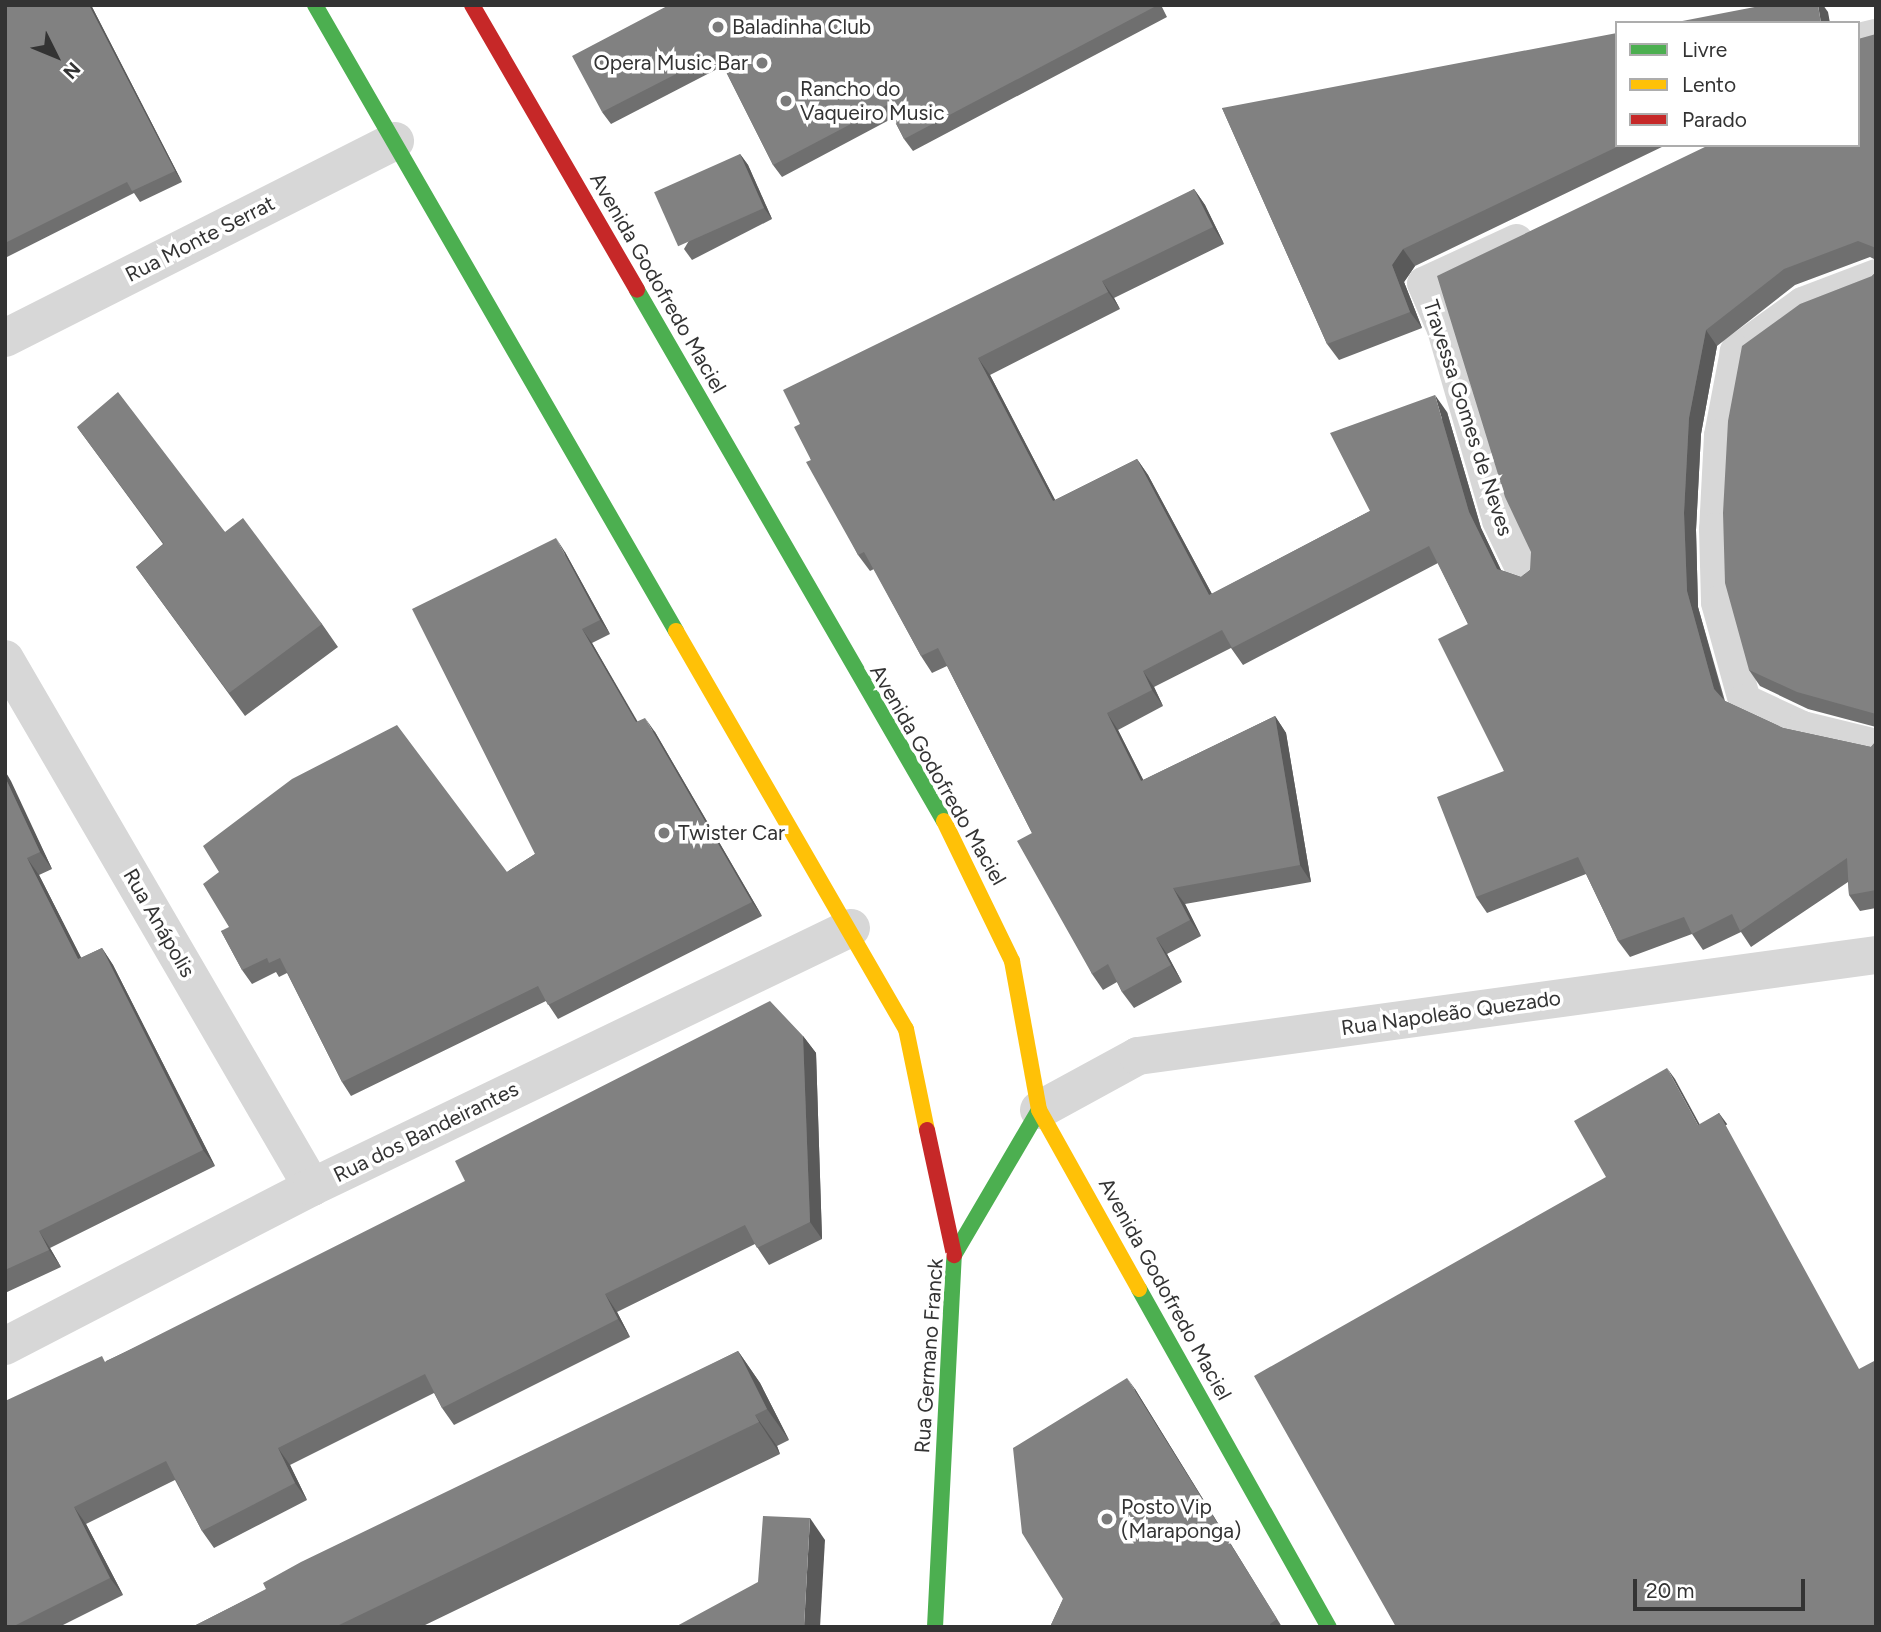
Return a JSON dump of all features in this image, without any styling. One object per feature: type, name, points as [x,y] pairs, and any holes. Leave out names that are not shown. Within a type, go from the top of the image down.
[{"type":"main road","points":[[315,5],[851,928],[906,1030],[954,1255]]},
{"type":"main road","name":"Avenida Godofredo Maciel","points":[[472,5],[972,869],[1012,961],[1039,1110],[1329,1627]]},
{"type":"main road","name":"Rua Germano Franck","points":[[935,1627],[954,1255],[1039,1110]]},
{"type":"street","name":"Rua Monte Serrat","points":[[5,338],[395,141]]},
{"type":"street","name":"Rua Anápolis","points":[[5,659],[312,1187]]},
{"type":"street","name":"Rua dos Bandeirantes","points":[[5,1346],[312,1187],[851,928]]},
{"type":"street","name":"Rua Napoleão Quezado","points":[[1039,1110],[1138,1056],[1876,955]]},
{"type":"lane","name":"Travessa Gomes de Neves","points":[[1525,576],[1498,520],[1443,329],[1423,283],[1542,229]]},
{"type":"lane","points":[[1876,275],[1802,303],[1736,351],[1720,435],[1715,529],[1725,649],[1744,700],[1802,727],[1876,745]]},
{"type":"building","points":[[5,5],[89,5],[175,171],[132,191],[127,182],[5,243]]},
{"type":"building","points":[[669,5],[1158,5],[904,139],[887,105],[773,165],[717,53],[602,112],[572,56]]},
{"type":"building","points":[[1765,5],[1818,5],[1821,21],[1682,21]]},
{"type":"building","points":[[1615,33],[1617,147],[1403,249],[1392,265],[1410,312],[1327,344],[1222,108]]},
{"type":"building","points":[[1876,34],[1876,248],[1858,241],[1784,269],[1706,330],[1689,418],[1684,513],[1687,591],[1714,689],[1725,701],[1783,728],[1871,747],[1876,741],[1876,890],[1849,895],[1847,858],[1740,931],[1732,914],[1692,934],[1684,917],[1618,941],[1578,857],[1476,897],[1437,797],[1504,771],[1438,639],[1468,624],[1429,546],[1232,648],[1222,630],[1143,671],[1152,690],[1107,713],[1141,781],[1275,716],[1300,865],[1173,888],[1190,920],[1156,938],[1171,965],[1122,992],[1108,964],[1092,974],[1017,841],[1032,833],[938,648],[921,656],[864,552],[858,555],[806,462],[811,460],[794,427],[800,424],[783,390],[1194,189],[1213,227],[1102,281],[1108,292],[978,358],[1053,501],[1137,459],[1209,595],[1370,511],[1330,433],[1435,395],[1469,512],[1497,569],[1521,577],[1530,570],[1531,552],[1505,497],[1437,276],[1705,147],[1860,147],[1860,38]]},
{"type":"building","points":[[740,154],[764,208],[678,246],[654,192]]},
{"type":"building","points":[[1876,272],[1876,714],[1797,692],[1749,670],[1725,583],[1723,513],[1728,421],[1742,346],[1800,304],[1872,276]]},
{"type":"building","points":[[118,392],[225,532],[243,518],[322,624],[229,693],[136,567],[164,544],[77,427]]},
{"type":"building","points":[[556,538],[600,620],[582,629],[636,722],[645,718],[752,902],[548,1005],[538,986],[342,1082],[280,958],[269,963],[267,958],[242,970],[221,931],[229,927],[203,884],[219,872],[203,846],[292,779],[397,725],[507,872],[535,854],[412,609]]},
{"type":"building","points":[[5,777],[40,852],[27,858],[78,959],[102,948],[203,1150],[39,1231],[49,1250],[5,1270]]},
{"type":"building","points":[[770,1001],[803,1036],[810,1222],[757,1248],[745,1225],[605,1294],[618,1319],[442,1408],[425,1374],[278,1448],[295,1483],[202,1531],[166,1461],[74,1507],[110,1578],[12,1627],[5,1627],[5,1401],[102,1356],[105,1362],[465,1181],[455,1161]]},
{"type":"building","points":[[1667,1068],[1698,1125],[1719,1113],[1859,1369],[1876,1360],[1876,1627],[1396,1627],[1254,1376],[1606,1177],[1574,1121]]},
{"type":"building","points":[[738,1351],[767,1409],[755,1415],[759,1422],[335,1627],[192,1627],[266,1589],[263,1583],[301,1562]]},
{"type":"building","points":[[1127,1378],[1277,1619],[1270,1624],[1271,1627],[1050,1627],[1063,1599],[1022,1533],[1013,1448]]},
{"type":"building","points":[[763,1516],[810,1518],[804,1627],[675,1627],[758,1582]]},
{"type":"traffic: fast","points":[[315,5],[676,631]]},
{"type":"traffic: fast","points":[[637,290],[944,821]]},
{"type":"traffic: fast","points":[[935,1627],[954,1255],[1039,1110]]},
{"type":"traffic: fast","points":[[1139,1289],[1329,1627]]},
{"type":"traffic: slow","points":[[676,631],[906,1029],[927,1130]]},
{"type":"traffic: slow","points":[[944,821],[1012,961],[1039,1110],[1139,1289]]},
{"type":"traffic: jam","points":[[472,5],[637,290]]},
{"type":"traffic: jam","points":[[927,1130],[954,1255]]},
{"type":"place","name":"Baladinha Club","points":[[718,27]]},
{"type":"place","name":"Opera Music Bar","points":[[762,63]]},
{"type":"place","name":"Rancho do Vaqueiro Music","points":[[786,101]]},
{"type":"place","name":"Twister Car","points":[[664,833]]},
{"type":"place","name":"Posto Vip (Maraponga)","points":[[1107,1519]]}]
